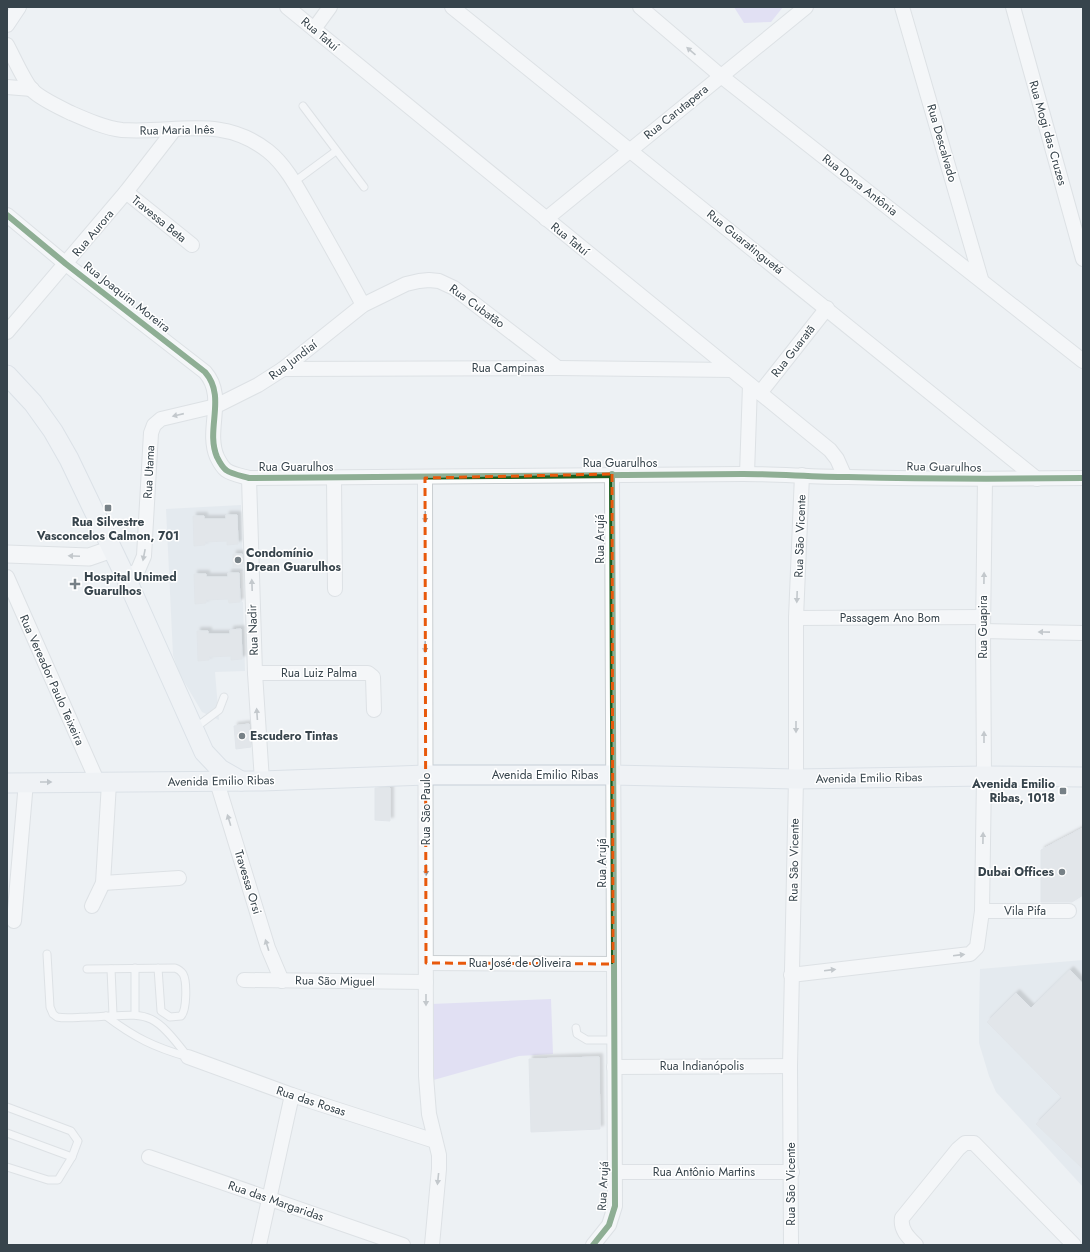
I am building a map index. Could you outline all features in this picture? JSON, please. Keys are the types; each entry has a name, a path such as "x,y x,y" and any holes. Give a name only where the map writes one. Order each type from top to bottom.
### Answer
{"main road":[{"path":"7,375 33,403 53,431 69,459 126,578 204,752 220,769 242,781"},
{"path":"175,782 194,772 199,766 204,752"},
{"name":"Avenida Emilio Ribas","path":"7,783 218,782 426,775 612,775 796,779 984,776 1083,777"}],"street":[{"path":"7,24 19,7"},
{"name":"Rua Tatuí","path":"287,7 830,450 837,459 845,477"},
{"path":"314,30 330,7"},
{"name":"Rua Guaratinguetá","path":"452,7 827,308 1037,479"},
{"name":"Rua Dona Antônia","path":"640,7 721,76 981,279 1083,361"},
{"name":"Rua Carutapera","path":"546,219 806,7"},
{"name":"Rua Descalvado","path":"902,7 981,279"},
{"name":"Rua Mogi das Cruzes","path":"1013,7 1083,259"},
{"name":"Rua Maria Inês","path":"7,45 32,89 62,109 98,124 120,130 174,130 200,127 218,128 238,134 268,151 280,163 294,182 363,304"},
{"path":"7,88 32,89"},
{"name":"Rua Aurora","path":"7,332 126,192 174,130"},
{"name":"Travessa Beta","path":"126,192 192,245"},
{"name":"Rua Joaquim Moreira","path":"7,215 66,264 206,372 215,386 216,406"},
{"name":"Rua Cubatão","path":"363,304 406,284 419,280 439,281 454,288 558,368"},
{"name":"Rua Jundiaí","path":"216,406 258,385 283,369 363,304"},
{"name":"Rua Guaratã","path":"755,389 827,308"},
{"name":"Rua Campinas","path":"283,369 558,368 732,370"},
{"path":"747,474 755,389"},
{"name":"Rua Guarulhos","path":"216,406 212,428 212,440 219,462 226,470 249,478 425,478 612,474 747,474 985,479 1083,478"},
{"name":"Rua Utama","path":"126,578 138,570 144,556 151,433 154,425 161,419 216,406"},
{"name":"Rua Arujá","path":"593,1245 609,1225 613,1216 615,1206 616,1172 613,964 612,474"},
{"name":"Rua São Vicente","path":"791,1245 792,1172 790,1066 796,779 796,618 802,475"},
{"name":"Rua Nadir","path":"249,478 255,673 262,781"},
{"path":"334,478 334,589"},
{"name":"Rua São Paulo","path":"425,478 426,1076 429,1114 439,1169 432,1245"},
{"name":"Rua Guapira","path":"791,975 970,954 977,947 982,911 985,479"},
{"path":"7,554 89,557 112,549"},
{"name":"Rua Vereador Paulo Teixeira","path":"7,577 104,783"},
{"name":"Passagem Ano Bom","path":"796,618 983,617"},
{"path":"983,631 1083,633"},
{"name":"Rua Luiz Palma","path":"255,673 368,673 373,677 374,710"},
{"path":"14,921 26,782"},
{"name":"Travessa Orsi","path":"218,782 268,948 282,981"},
{"path":"92,906 103,882 104,783"},
{"path":"103,882 179,878"},
{"name":"Vila Pifa","path":"982,911 1069,911"},
{"name":"Rua José de Oliveira","path":"426,963 613,964"},
{"name":"Rua São Miguel","path":"244,980 426,982"},
{"name":"Rua das Rosas","path":"188,1057 292,1095 435,1141"},
{"name":"Rua Indianópolis","path":"614,1066 790,1066"},
{"path":"259,1245 292,1095"},
{"path":"916,1245 902,1228 902,1218 965,1143 974,1143 1074,1245"},
{"name":"Rua das Margaridas","path":"149,1157 403,1245"},
{"name":"Rua Antônio Martins","path":"616,1172 792,1172"}],"lane":[{"path":"303,106 364,187"},
{"path":"294,182 336,151"},
{"path":"193,730 219,710 224,697"},
{"path":"47,954 50,1007 53,1014 62,1018 135,1014 154,1020 167,1030 188,1057"},
{"path":"135,968 135,1014"},
{"path":"87,969 135,968 158,968 175,968 183,974 185,1009 181,1016 170,1017 161,1012 158,968"},
{"path":"111,969 110,1016 132,1036 150,1045 188,1057"},
{"path":"576,1028 577,1034 587,1040 614,1040"},
{"path":"7,1107 71,1130 78,1141 62,1176 55,1181 7,1167"},
{"path":"7,1133 72,1157"}],"highlighted area":[{"path":"612,474 613,964 426,963 425,478"}],"shaded area":[{"path":"734,7 783,7 771,22 744,23"},
{"path":"241,505 243,571 240,571 243,602 245,671 215,672 219,720 202,712 179,673 173,655 166,509"},
{"path":"1083,960 1083,1187 996,1092 989,1076 979,1043 979,1015 980,969"},
{"path":"551,999 553,1054 519,1056 430,1081 431,1004"}],"building":[{"path":"226,515 237,515 238,544 227,545 227,541 205,542 205,545 194,546 193,516 204,516 204,519 226,519"},
{"name":"Condomínio Drean Guarulhos","path":"233,554 242,554 243,567 233,567"},
{"path":"228,573 239,573 240,602 229,603 228,599 206,600 206,603 195,604 194,574 206,574 206,577 228,577"},
{"path":"241,629 242,659 231,660 231,656 209,657 209,660 198,661 197,631 208,631 208,634 230,634 230,630"},
{"name":"Escudero Tintas","path":"249,724 251,747 236,749 234,726"},
{"path":"375,788 390,788 390,821 375,820"},
{"name":"Dubai Offices","path":"1083,828 1083,895 1072,902 1041,902 1041,850"},
{"path":"1070,970 1083,984 1083,1169 1036,1124 1062,1098 987,1022 1016,993 1031,1008"},
{"path":"599,1057 600,1129 531,1132 529,1059"}],"cycle path":[{"path":"7,215 66,264 205,372 211,382 214,392 215,402 213,435 217,457 223,467 228,471 249,478 743,474 907,478 1083,478"},
{"path":"593,1245 609,1225 615,1206 612,474"}],"place":[{"name":"Rua Silvestre Vasconcelos Calmon, 701","path":"108,508"},
{"name":"Condomínio Drean Guarulhos","path":"238,560"},
{"name":"Hospital Unimed Guarulhos","path":"75,584"},
{"name":"Escudero Tintas","path":"242,736"},
{"name":"Avenida Emilio Ribas, 1018","path":"1063,791"},
{"name":"Dubai Offices","path":"1062,872"}]}
